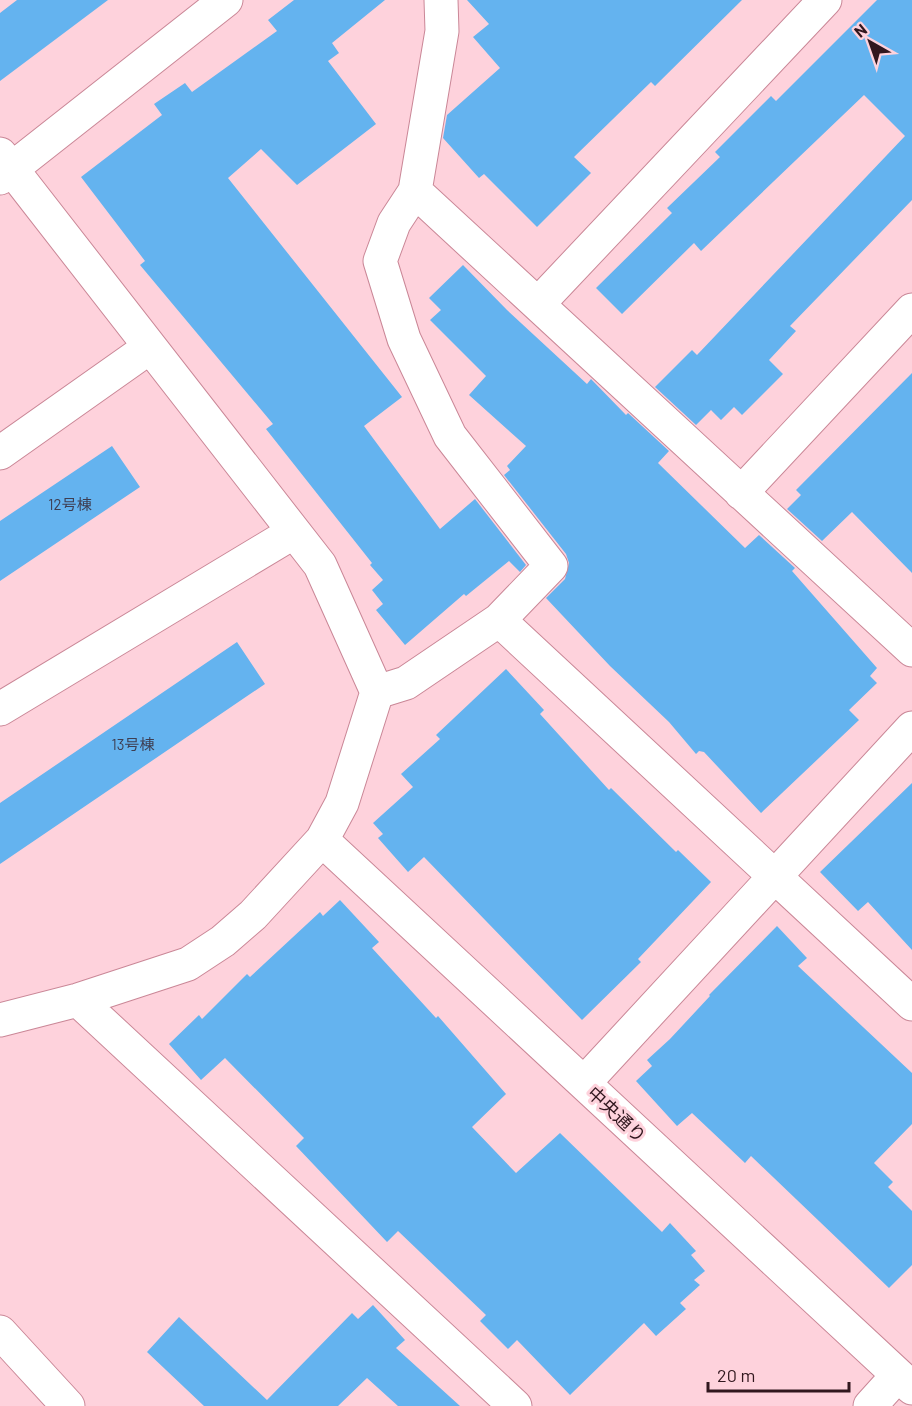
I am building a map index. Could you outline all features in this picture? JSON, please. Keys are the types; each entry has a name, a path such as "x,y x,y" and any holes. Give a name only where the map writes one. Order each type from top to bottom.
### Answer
{"street":[{"path":"0,1020 78,1000 188,964 223,941 253,915 322,840 342,803 377,692 320,565 150,347 4,166 226,0"},
{"path":"377,692 406,683 499,620 551,566 450,436 404,339 380,261 394,223 415,191 442,31 441,0"},
{"path":"538,304 825,0"},
{"path":"415,191 912,650"},
{"path":"741,493 912,310"},
{"path":"0,453 150,347"},
{"path":"0,709 294,532"},
{"path":"499,620 912,1004"},
{"path":"584,1083 912,728"},
{"name":"中央通り","path":"322,840 905,1382"},
{"path":"78,1000 515,1406"},
{"path":"0,1332 68,1406"},
{"path":"870,1406 905,1382"}],"building":[{"path":"17,0 108,0 0,81 0,13"},
{"path":"294,0 385,0 332,43 339,53 328,61 376,124 297,185 261,149 228,178 402,397 364,426 440,529 475,499 526,565 520,572 509,561 466,596 464,594 405,645 376,610 383,604 372,590 383,580 370,565 372,563 266,429 273,424 140,265 145,261 81,177 162,115 154,104 185,83 192,92 277,31 268,20"},
{"path":"467,0 742,0 655,86 651,82 574,157 591,173 537,227 484,174 479,178 443,138 447,115 500,68 473,37 489,24"},
{"path":"877,0 912,0 912,200 790,326 796,331 769,360 783,374 742,415 734,407 721,420 711,410 696,425 655,387 692,350 697,355 905,136 864,95 701,251 694,243 622,314 596,288 672,213 667,208 720,157 715,152 771,96 776,101"},
{"path":"463,265 507,310 587,384 591,379 626,415 628,413 669,451 658,463 745,548 759,535 795,568 792,571 877,668 870,676 877,683 849,710 859,720 761,813 704,752 699,751 696,754 669,722 610,666 546,598 565,579 569,563 566,554 504,475 510,470 507,466 526,446 469,395 486,376 430,320 441,310 429,298"},
{"path":"912,373 912,573 852,512 822,541 787,509 801,495 796,490"},
{"path":"112,446 140,487 0,581 0,521"},
{"path":"237,642 265,684 0,864 0,803"},
{"path":"506,669 544,710 540,714 609,790 611,788 676,852 678,850 711,882 638,959 641,962 582,1020 424,857 408,872 378,838 383,834 373,823 413,787 401,774 440,739 436,735"},
{"path":"912,783 912,950 868,902 858,911 820,872"},
{"path":"340,900 379,942 372,948 436,1018 438,1016 506,1094 472,1127 516,1173 560,1133 662,1232 670,1223 696,1251 691,1255 705,1271 694,1280 700,1285 680,1303 686,1309 656,1336 644,1323 570,1395 517,1340 508,1349 480,1321 486,1315 398,1231 387,1242 296,1146 304,1138 225,1058 201,1080 169,1044 199,1015 202,1019 247,974 250,977 320,912 323,916"},
{"path":"777,926 807,958 798,966 912,1073 912,1124 874,1163 893,1182 888,1187 912,1211 912,1265 889,1288 751,1156 745,1163 692,1113 677,1126 636,1081 652,1066 647,1060 670,1039 709,995"},
{"path":"373,1305 405,1340 396,1348 460,1406 398,1406 367,1378 338,1406 204,1406 147,1352 179,1317 267,1400 352,1313 358,1319"}]}
